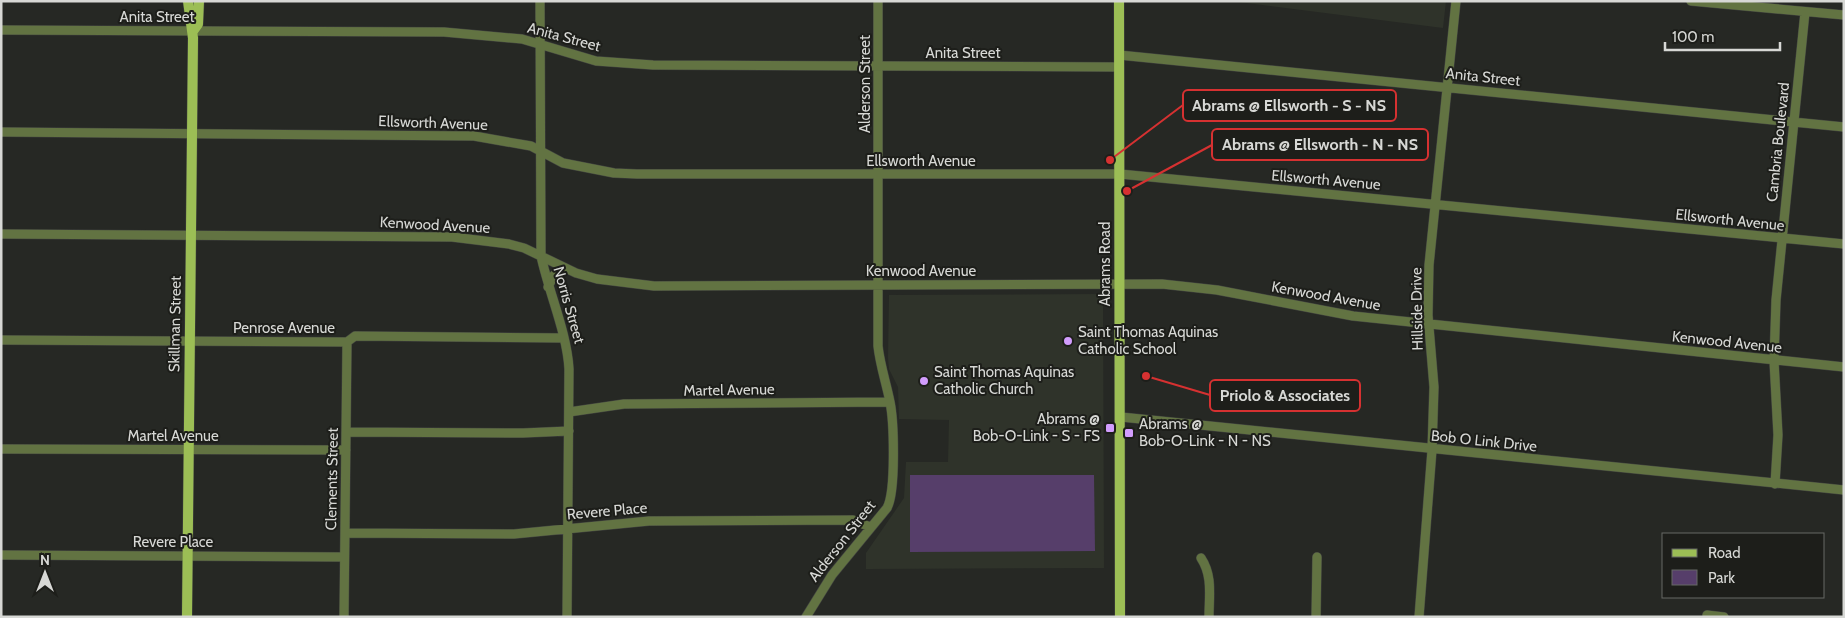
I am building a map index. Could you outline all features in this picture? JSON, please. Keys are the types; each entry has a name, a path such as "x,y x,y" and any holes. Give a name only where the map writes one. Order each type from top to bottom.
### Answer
{"main road":[{"name":"Skillman Street","path":"187,617 193,31 190,24 188,1"},
{"name":"Skillman Street","path":"193,31 198,24 199,1"},
{"name":"Abrams Road","path":"1118,1 1121,418 1120,617"}],"street":[{"name":"Norris Street","path":"540,1 541,256 548,288 568,353 570,412 567,617"},
{"name":"Alderson Street","path":"806,617 818,594 886,508 892,495 890,402 879,355 878,1"},
{"name":"Hillside Drive","path":"1419,617 1432,450 1434,388 1428,290 1456,1"},
{"path":"1692,1 1844,16"},
{"name":"Cambria Boulevard","path":"1776,484 1778,435 1774,361 1776,300 1805,12"},
{"name":"Anita Street","path":"1,30 444,32 495,36 540,43 596,60 623,64 1119,66"},
{"name":"Anita Street","path":"1119,55 1844,127"},
{"name":"Ellsworth Avenue","path":"1,132 192,132 474,136 531,146 563,163 614,173 1120,174 1844,244"},
{"name":"Kenwood Avenue","path":"1,234 452,237 509,244 524,248 564,269 597,279 654,286 1162,284 1216,290 1317,311 1429,325 1844,367"},
{"path":"548,288 554,275 564,269"},
{"name":"Penrose Avenue","path":"1,340 347,342 355,336 564,338"},
{"name":"Clements Street","path":"344,617 347,342"},
{"name":"Martel Avenue","path":"570,412 624,404 890,402"},
{"name":"Bob O Link Drive","path":"1121,418 1844,490"},
{"path":"346,432 523,433 569,431"},
{"name":"Martel Avenue","path":"1,449 346,450"},
{"name":"Revere Place","path":"345,533 514,534 606,523 649,521 853,520 870,527"},
{"name":"Revere Place","path":"1,555 344,557"},
{"path":"1316,617 1317,557"},
{"path":"1201,558 1210,576 1209,617"},
{"path":"1707,616 1724,617"}],"shaded area":[{"path":"1231,1 1446,1 1443,28"},
{"path":"1103,294 1104,568 866,569 866,553 904,498 906,462 948,462 949,420 899,419 898,387 889,369 888,358 889,295"}],"green space":[{"path":"910,475 1094,475 1095,551 910,552"}],"place":[{"name":"Abrams @ Ellsworth - S - NS","path":"1110,160"},
{"name":"Abrams @ Ellsworth - N - NS","path":"1127,191"},
{"name":"Saint Thomas Aquinas Catholic School","path":"1068,341"},
{"name":"Priolo & Associates","path":"1146,376"},
{"name":"Saint Thomas Aquinas Catholic Church","path":"924,381"},
{"name":"Abrams @ Bob-O-Link - S - FS","path":"1110,428"},
{"name":"Abrams @ Bob-O-Link - N - NS","path":"1129,433"}]}
